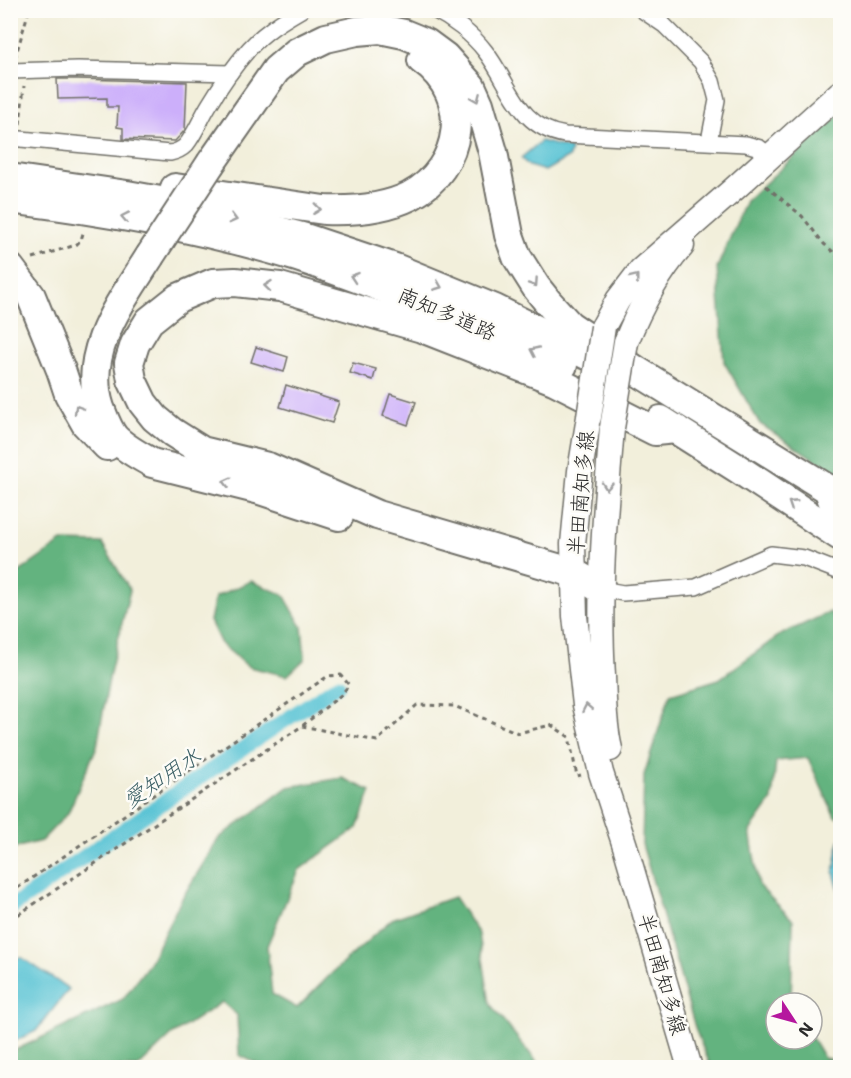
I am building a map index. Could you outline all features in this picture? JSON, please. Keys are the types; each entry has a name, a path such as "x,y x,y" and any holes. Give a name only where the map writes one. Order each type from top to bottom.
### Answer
{"highway":[{"path":"197,462 150,437 134,422 114,389 112,368 125,314 154,258 276,70 297,52 326,38 357,31 380,29 404,34 426,43 445,57 471,86 491,143 509,235 517,257 536,287 569,325 637,371 828,489 839,519"},
{"path":"10,177 26,170 127,180 324,210 366,209 408,196 428,184 446,162 454,140 457,121 453,99 444,81 428,64 414,54 370,43 335,49 306,63 275,89 215,166"},
{"name":"南知多道路","path":"10,177 166,202 302,237 395,268 495,309 581,352 652,394 839,519"},
{"name":"南知多道路","path":"10,199 107,213 209,234 307,261 388,289 479,326 556,362 839,519"},
{"path":"22,263 16,273 31,296 62,370 69,394 86,424 117,456 148,473 197,462 268,467 377,515 584,584"},
{"path":"197,462 172,432 154,418 143,404 132,380 129,363 135,344 149,321 178,298 213,283 235,282 280,287 422,328 554,380 655,431 676,429"}],"main road":[{"name":"半田南知多線","path":"625,846 624,807 606,733 600,637 573,544 580,471 603,327 618,300 641,270 840,93"},
{"name":"半田南知多線","path":"690,1068 601,772 585,705 575,616 584,584 602,550 612,428 626,342 637,315 678,250 734,189"}],"street":[{"path":"10,138 170,153 179,151 186,145 230,73 251,47 267,32 301,10"},
{"path":"434,10 476,41 495,64 527,117 554,133 746,144 760,148 761,164"},
{"path":"642,10 664,25 702,62 712,81 717,100 709,141"},
{"path":"10,71 78,69 230,73"},
{"path":"584,584 623,593 696,587 771,554 804,558 840,572"}],"path":[{"path":"761,164 761,182 802,216 824,244 840,258"},
{"path":"22,263 76,245 81,240 84,228"},
{"path":"10,893 328,676 341,675 349,685 342,695 302,726 10,920"},
{"path":"302,726 377,741 417,705 454,706 518,733 551,725 569,737 577,776 601,772"}],"green space":[{"path":"840,114 840,474 760,424 724,362 717,268 746,201"},
{"path":"62,542 102,543 130,590 110,673 97,746 68,813 41,841 11,849 11,578"},
{"path":"251,581 284,595 302,627 305,659 287,676 249,667 221,644 210,621 215,597"},
{"path":"830,612 840,628 840,818 835,817 808,758 776,761 772,800 750,831 759,886 793,920 791,991 764,991 764,1051 820,1051 824,1058 840,1061 840,1067 711,1067 696,1031 642,844 644,775 670,694 719,679 780,635"},
{"path":"342,778 371,791 357,828 299,870 267,946 272,994 297,1008 392,919 454,897 479,934 490,1004 541,1067 264,1067 239,1055 237,1015 222,1002 173,1034 138,1067 11,1067 11,1052 123,999 148,965 182,898 219,838 288,787"}],"water":[{"path":"541,141 571,149 569,157 545,171 529,166 521,158"},
{"path":"840,840 840,893 834,873"},
{"path":"21,957 69,989 36,1031 11,1043 11,961"}],"building":[{"path":"57,79 187,82 185,130 175,141 123,139 123,128 117,127 118,107 107,107 107,98 58,99"},
{"path":"256,347 288,357 284,372 251,362"},
{"path":"353,363 376,369 373,380 350,373"},
{"path":"286,385 339,402 332,423 280,407"},
{"path":"390,394 416,402 408,425 383,416"}],"waterway":[{"name":"愛知用水","path":"10,908 338,685"}]}
